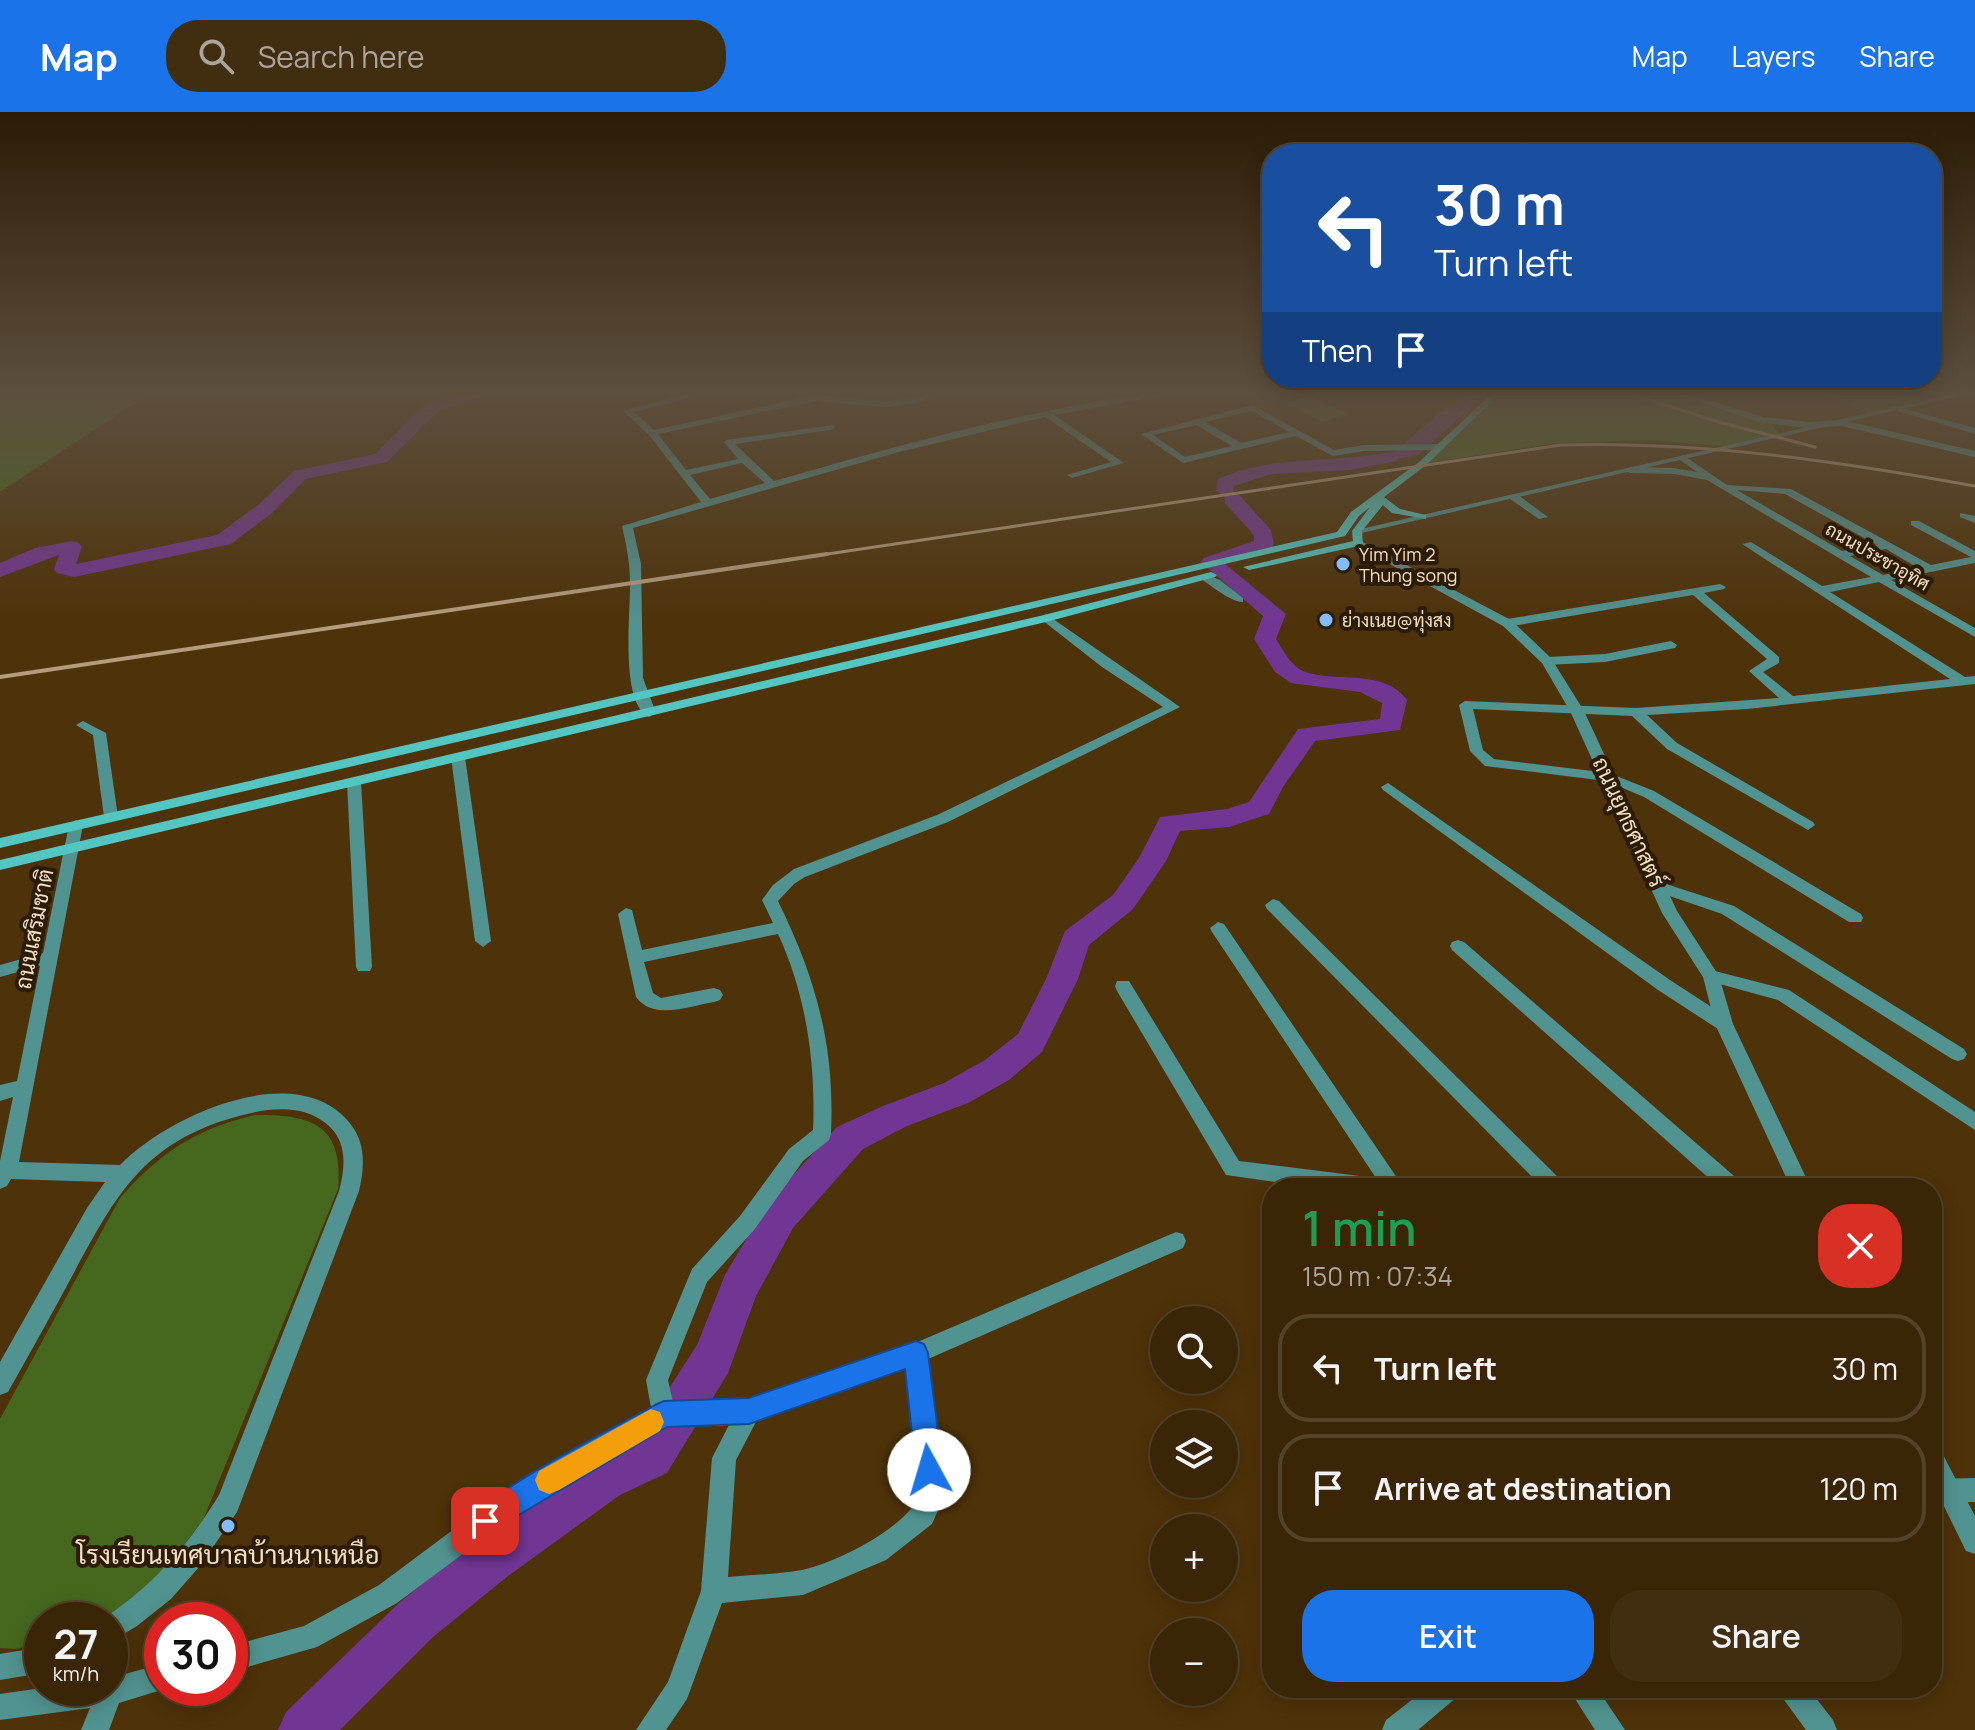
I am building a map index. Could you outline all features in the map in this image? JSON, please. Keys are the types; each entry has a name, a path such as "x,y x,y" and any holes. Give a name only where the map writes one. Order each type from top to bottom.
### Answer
{"main road":[{"path":"0,865 1046,618 1259,559 1358,537 1384,497 1412,471"},
{"path":"1384,497 1396,511 1422,517"},
{"path":"1259,559 1341,534 1368,503 1384,497"},
{"path":"1309,542 1351,519"},
{"path":"0,843 640,697 1207,573"}],"street":[{"path":"680,471 708,504"},
{"path":"683,474 698,471"},
{"path":"756,471 774,486"},
{"path":"649,713 640,697 635,652 635,562 627,526 829,471"},
{"path":"1072,475 1090,471"},
{"path":"1341,534 1358,537 1422,517 1628,471"},
{"path":"1652,471 1674,471 1712,479"},
{"name":"ถนนประชาอุทิศ","path":"1700,471 1838,555 1973,630"},
{"path":"1724,487 1787,491 1929,569"},
{"path":"1514,497 1543,517"},
{"path":"1915,523 1975,557"},
{"name":"ถนนยุทธศาสตร์","path":"1358,537 1507,623 1547,661 1577,711 1670,913 1711,976 1724,1024 1796,1178"},
{"path":"1747,544 1970,681"},
{"path":"1838,555 1887,546"},
{"path":"1821,590 1975,557"},
{"path":"1207,573 1239,600"},
{"path":"1507,623 1720,587"},
{"path":"1695,591 1775,660 1755,671 1790,700"},
{"path":"665,1414 657,1380 673,1333 699,1276 747,1223 796,1155 822,1134 824,1110 810,1001 802,971 770,900 778,886 802,870 926,825 1173,707 1106,664 1046,618"},
{"path":"1547,661 1605,658 1671,645"},
{"path":"1855,918 1649,794 1609,777 1490,763 1477,751 1465,705 1636,712 1970,681"},
{"path":"1636,712 1672,746 1808,825"},
{"path":"83,725 99,733 111,817"},
{"path":"458,757 483,941"},
{"path":"354,782 364,967"},
{"path":"1388,787 1724,1024"},
{"name":"ถนนเสริมชาติ","path":"3,1175 10,1161 76,825"},
{"path":"1660,887 1728,910 1958,1054"},
{"path":"1273,905 1546,1178"},
{"path":"626,914 645,997 659,1005 714,995"},
{"path":"635,958 782,927"},
{"path":"1218,928 1385,1178"},
{"path":"1458,946 1723,1178"},
{"path":"0,971 51,957"},
{"path":"1711,976 1783,995 1975,1122"},
{"path":"1123,986 1233,1169 1308,1178"},
{"path":"0,1093 25,1086"},
{"path":"0,1384 105,1196 154,1147 193,1124 236,1108 276,1102 294,1103 325,1112 346,1131 355,1158 344,1205 228,1503 215,1526 172,1579 128,1614"},
{"path":"3,1175 125,1174"},
{"path":"248,1654 308,1638 388,1594 510,1503 665,1414 749,1411 916,1353 1176,1241"},
{"path":"714,1591 803,1582 877,1551 923,1515 932,1497 916,1353"},
{"path":"650,1730 678,1690 714,1591 724,1458 749,1411"},
{"path":"1942,1491 1975,1490"},
{"path":"1942,1494 1975,1542"},
{"path":"0,1667 24,1663"},
{"path":"1396,1730 1436,1698"},
{"path":"1588,1698 1611,1730"},
{"path":"1799,1698 1823,1730"},
{"path":"0,1707 24,1704"},
{"path":"95,1730 104,1706"}],"green space":[{"path":"0,471 33,471 0,492"},
{"path":"254,1115 275,1115 308,1121 320,1128 336,1150 338,1189 203,1520 157,1577 128,1603 24,1602 24,1647 0,1648 0,1419 120,1198 165,1155 196,1136"}],"waterway":[{"path":"0,571 42,552 72,547 64,569 74,571 224,540 265,509 300,475 321,471"},
{"path":"1225,491 1225,483 1258,471"},
{"path":"304,1730 416,1620 491,1559 604,1479 651,1457 713,1358 739,1288 780,1216 850,1138 895,1116 956,1093 997,1070 1030,1043 1062,979 1076,939 1123,902 1152,861 1170,823 1229,818 1259,808 1270,786 1307,734 1391,725 1395,700 1366,685 1299,678 1283,667 1265,639 1275,614 1211,562 1264,544 1264,534 1232,499"}],"railway":[{"path":"814,556 1389,471"},
{"path":"1886,471 1975,486"},
{"path":"0,677 827,554"}],"slow traffic":[{"path":"549,1480 651,1422"}],"place":[{"name":"Yim Yim 2 Thung song","path":"1343,564"},
{"name":"ย่างเนย@ทุ่งสง","path":"1326,620"},
{"name":"โรงเรียนเทศบาลบ้านนาเหนือ","path":"228,1526"}],"route":[{"path":"485,1521 510,1503 664,1414 749,1411 916,1353 929,1470"}]}
